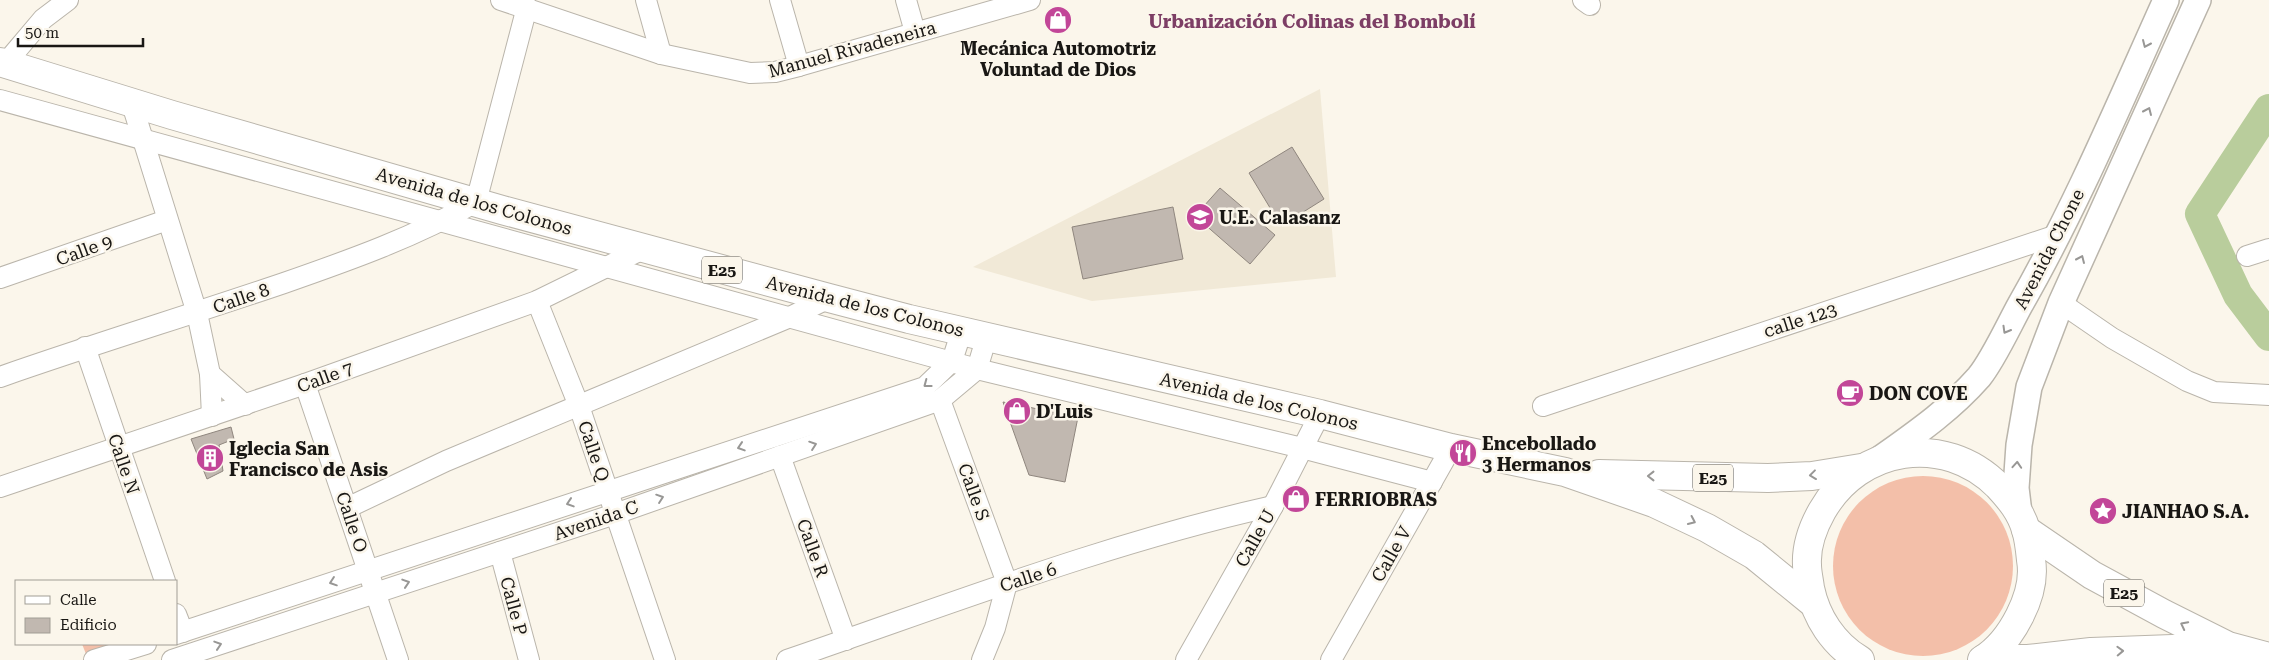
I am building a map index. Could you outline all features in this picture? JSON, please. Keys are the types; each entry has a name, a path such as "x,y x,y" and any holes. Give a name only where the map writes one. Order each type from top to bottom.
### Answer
{"highway":[{"name":"Avenida de los Colonos","path":"2,63 172,115 476,202 643,249 829,298 1320,414 1452,448 1565,472 1654,503 1707,528 1754,555 1813,603"},
{"name":"E25","path":"1860,660 1849,654 1827,631 1813,603 1806,565 1813,527 1832,493 1870,463 1916,452 1952,457 1985,474 2011,500 2023,522 2032,566 2026,602 2010,634 1983,659"},
{"name":"Avenida de los Colonos","path":"1565,472 1635,476 1768,478 1812,476 1870,463"},
{"name":"E25","path":"2023,522 2092,574 2164,614 2228,646 2269,657"},
{"path":"1826,660 1827,631"},
{"name":"E25","path":"1983,659 2228,646"}],"main road":[{"name":"Avenida Chone","path":"1870,463 1920,431 1956,400 1980,375 2040,270 2166,0"},
{"name":"Avenida Chone","path":"2023,522 2016,488 2022,416 2029,387 2061,303 2198,0"}],"street":[{"path":"2,63 43,19 68,0"},
{"name":"Manuel Rivadeneira","path":"501,0 527,7 661,54 750,73 768,73 799,66 1030,0"},
{"path":"646,0 661,54"},
{"path":"780,0 799,66"},
{"path":"906,0 915,32"},
{"path":"476,202 527,7"},
{"path":"0,100 977,369 1302,448 1432,482"},
{"path":"130,101 197,313 210,374 212,416"},
{"name":"Calle 8","path":"0,377 85,347 197,313 373,252 444,221 476,202"},
{"name":"Calle 9","path":"0,278 167,220"},
{"name":"calle 123","path":"1543,406 2057,235"},
{"name":"Calle 7","path":"0,487 245,405 537,301 643,249"},
{"path":"2247,256 2269,249"},
{"path":"347,508 446,461 790,318 829,298"},
{"name":"Calle Q","path":"537,301 579,406 665,660"},
{"path":"2061,303 2112,338 2186,382 2214,392 2269,395"},
{"path":"975,333 977,369"},
{"name":"Avenida C","path":"178,627 368,570 925,388 952,361 975,333"},
{"name":"Calle N","path":"85,347 165,580"},
{"name":"Avenida C","path":"185,658 615,514 940,400 977,369"},
{"path":"210,374 245,405"},
{"name":"Calle O","path":"305,384 398,660"},
{"name":"Calle S","path":"940,400 1007,583"},
{"name":"Calle U","path":"1186,660 1273,506 1320,414"},
{"name":"Calle V","path":"1331,660 1452,448"},
{"name":"Calle R","path":"780,456 846,640"},
{"name":"Calle 6","path":"787,660 1007,583 1202,522 1273,506"},
{"name":"Calle P","path":"500,552 529,660"},
{"path":"982,660 995,628 1007,583"},
{"path":"94,660 143,645"}],"shaded area":[{"name":"U.E. Calasanz","path":"1320,89 1336,277 1092,301 973,267"},
{"path":"1932,476 1941,477 1966,486 1987,502 2003,523 2012,548 2012,584 2003,609 1987,630 1966,646 1958,649 1941,655 1914,656 1905,655 1880,646 1853,623 1843,609 1834,584 1833,557 1834,548 1843,523 1866,496 1880,486 1905,477"},
{"path":"82,645 113,645 86,654"}],"building":[{"path":"1292,147 1324,199 1281,226 1249,173"},
{"path":"1220,188 1275,235 1250,264 1195,216"},
{"path":"1173,207 1183,259 1083,279 1072,227"},
{"path":"1003,402 1078,417 1065,482 1029,475"},
{"name":"Iglecia San Francisco de Asis","path":"231,427 234,439 219,445 223,471 207,479 191,439"}],"waterway":[{"path":"2269,109 2200,214 2238,295 2269,336"}],"place":[{"name":"Mecánica Automotriz Voluntad de Dios","path":"1058,20"},
{"name":"U.E. Calasanz","path":"1200,217"},
{"name":"DON COVE","path":"1850,393"},
{"name":"D'Luis","path":"1017,411"},
{"name":"Encebollado 3 Hermanos","path":"1463,453"},
{"name":"Iglecia San Francisco de Asis","path":"210,458"},
{"name":"FERRIOBRAS","path":"1296,499"},
{"name":"JIANHAO S.A.","path":"2103,511"}],"district":[{"name":"Urbanización Colinas del Bombolí","path":"1312,21"}]}
